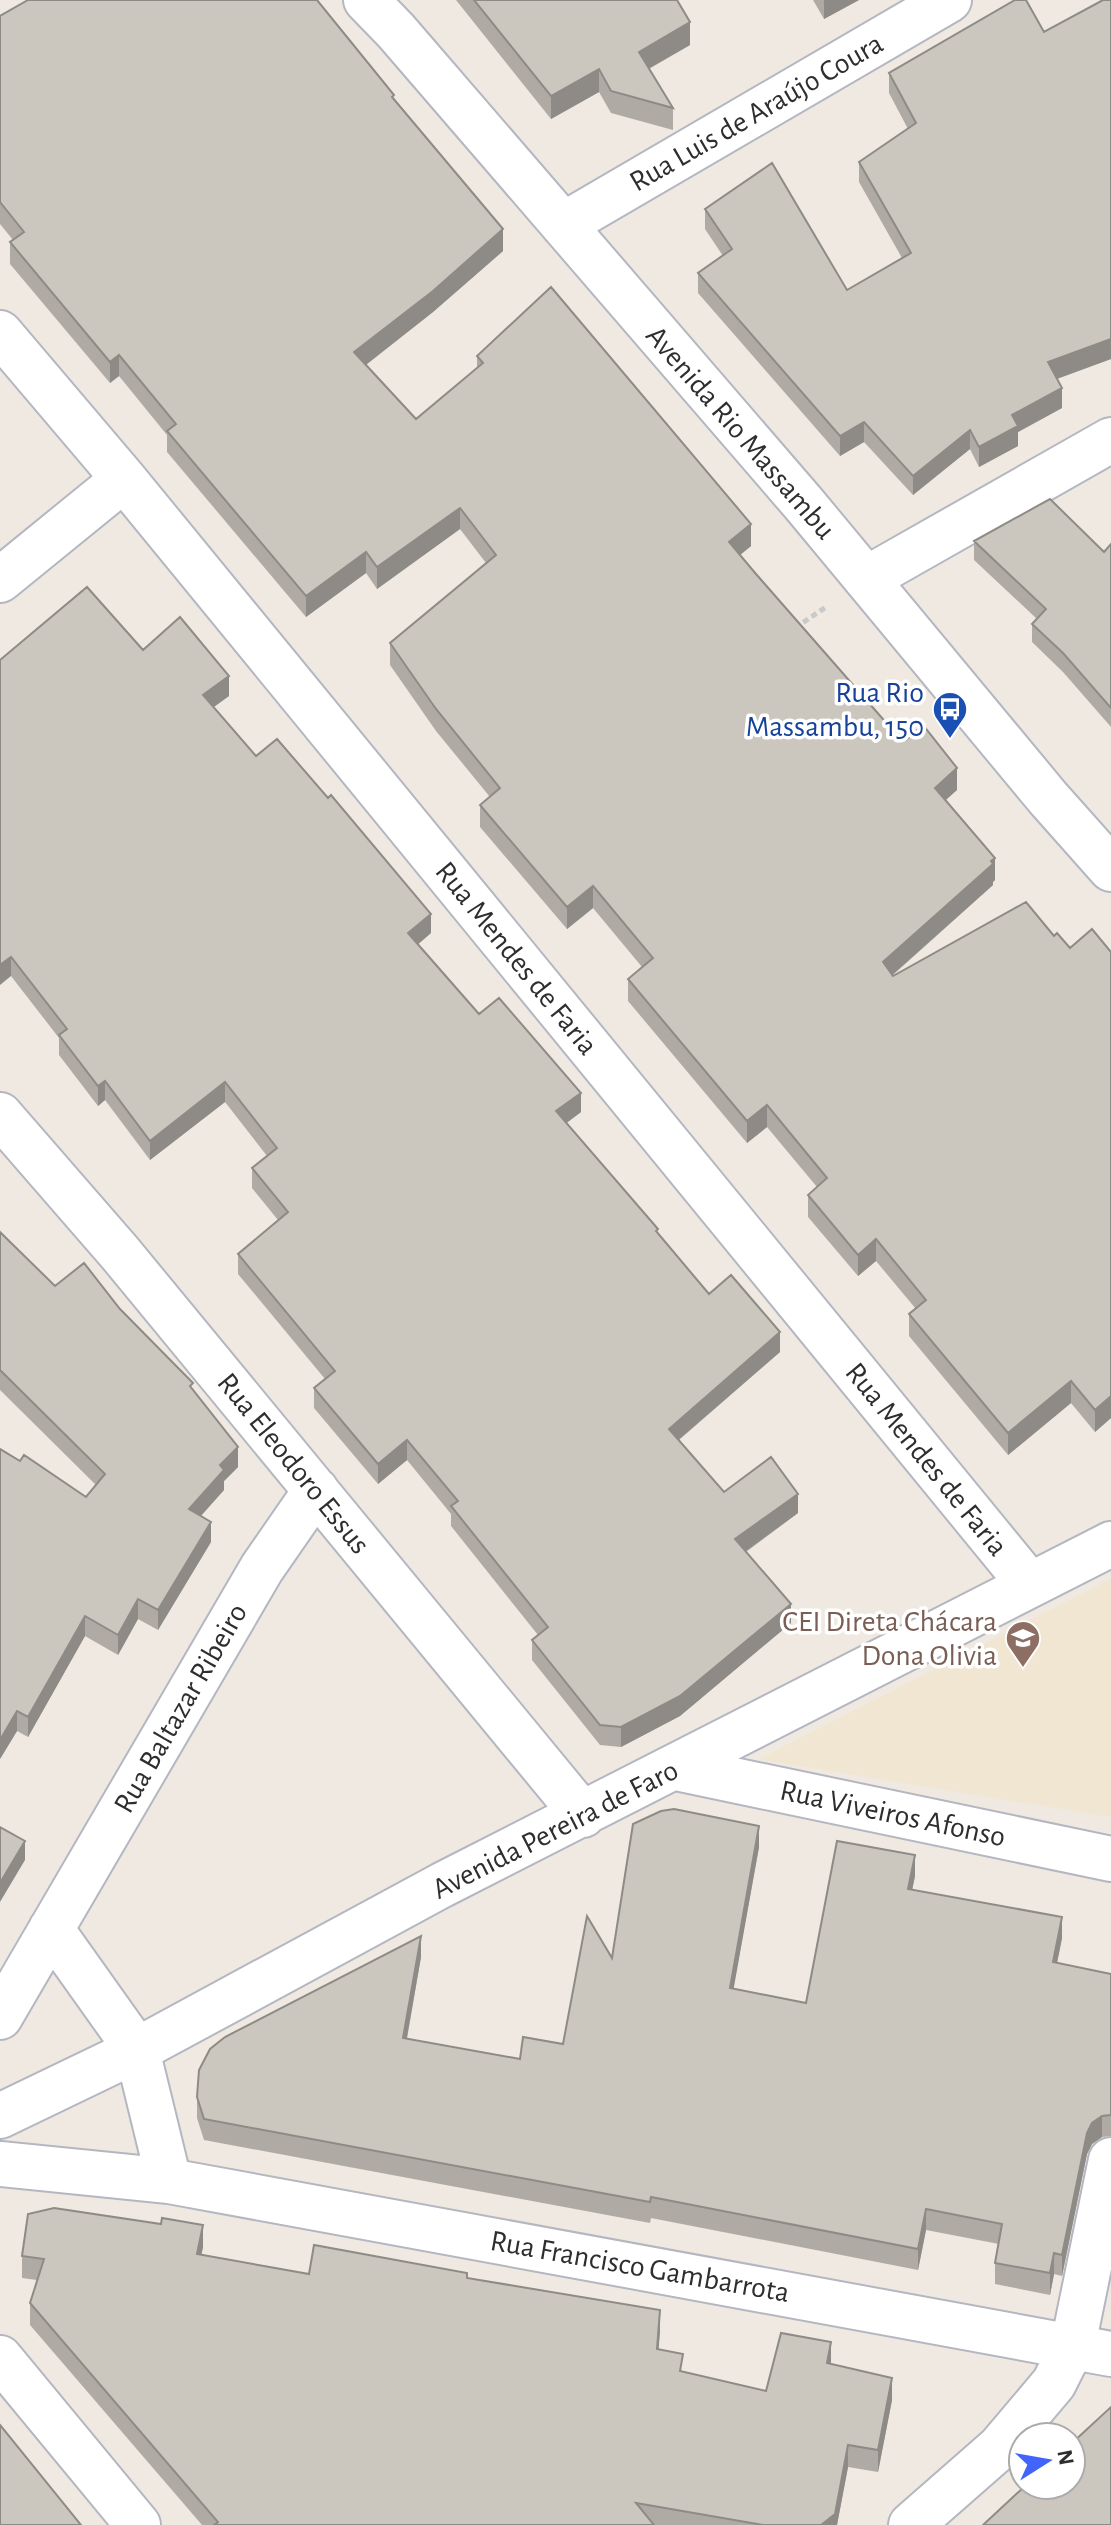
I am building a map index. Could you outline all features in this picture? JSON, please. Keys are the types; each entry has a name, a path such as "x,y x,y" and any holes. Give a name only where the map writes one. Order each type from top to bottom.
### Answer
{"street":[{"name":"Avenida Rio Massambu","path":"366,0 563,225 1111,869"},
{"name":"Rua Luis de Araújo Coura","path":"563,225 949,0"},
{"name":"Rua Mendes de Faria","path":"0,333 124,479 1030,1585"},
{"path":"866,579 1111,440"},
{"path":"0,580 124,479"},
{"name":"Rua Eleodoro Essus","path":"0,1115 120,1253 583,1815"},
{"name":"Rua Baltazar Ribeiro","path":"0,2017 262,1568 316,1490"},
{"name":"Avenida Pereira de Faro","path":"0,2116 137,2050 442,1885 1111,1544"},
{"name":"Rua Viveiros Afonso","path":"676,1768 1111,1859"},
{"path":"51,1929 137,2050 169,2181"},
{"path":"911,2525 1000,2447 1054,2383 1092,2349 1111,2160"},
{"name":"Rua Francisco Gambarrota","path":"0,2164 169,2181 1092,2349"},
{"path":"0,2358 138,2525"}],"path":[{"path":"783,638 866,579"}],"shaded area":[{"name":"CEI Direta Chácara Dona Olivia","path":"1111,1579 1111,1817 759,1759"}],"building":[{"path":"28,0 317,0 394,95 392,97 503,229 433,291 354,352 416,419 483,363 477,356 551,287 751,524 729,542 756,574 889,726 892,723 906,740 923,725 957,768 935,788 995,858 991,861 993,864 883,962 893,976 1026,902 1054,936 1057,933 1070,948 1092,929 1111,952 1111,1396 1095,1410 1071,1381 1008,1433 909,1314 926,1300 876,1239 858,1255 808,1195 827,1178 767,1105 747,1121 628,979 653,958 593,886 567,907 480,805 500,788 436,709 390,643 496,555 460,508 377,567 366,552 306,596 167,431 176,424 119,355 110,362 10,242 24,232 0,202 0,16"},
{"path":"474,0 677,0 690,22 639,52 673,108 611,91 599,69 551,96"},
{"path":"1015,0 1026,0 1044,32 1103,0 1111,0 1111,339 1048,362 1062,388 1012,415 1018,426 979,447 970,430 913,476 864,422 840,436 698,273 732,249 705,209 772,163 847,290 911,253 859,162 916,123 889,73"},
{"path":"1050,499 1104,552 1111,544 1111,708 1063,653 1032,624 1046,609 974,541"},
{"path":"87,587 143,650 180,617 229,676 203,695 256,756 277,739 328,798 331,795 431,914 408,933 479,1014 499,998 581,1093 556,1111 658,1229 656,1231 709,1294 731,1275 780,1332 669,1429 724,1492 771,1457 798,1494 735,1539 791,1604 680,1696 621,1727 600,1725 532,1640 548,1627 451,1506 458,1501 407,1440 378,1464 314,1388 335,1371 238,1254 288,1212 252,1168 277,1148 225,1082 150,1141 105,1081 98,1086 59,1035 67,1029 11,957 0,965 0,660"},
{"path":"0,1232 55,1286 84,1263 120,1309 193,1383 190,1386 238,1447 220,1465 224,1470 189,1509 211,1522 158,1610 138,1599 118,1635 85,1616 28,1717 17,1711 0,1740 0,1449 20,1461 24,1455 86,1497 105,1474 0,1370"},
{"path":"674,1809 759,1826 730,1988 806,2003 837,1841 915,1855 908,1889 1062,1917 1053,1962 1111,1974 1111,2115 1102,2116 1092,2123 1087,2133 1062,2255 1054,2253 1050,2273 995,2263 1002,2224 926,2209 918,2249 651,2197 650,2202 204,2119 197,2097 199,2070 210,2049 225,2037 421,1936 403,2038 520,2059 523,2037 563,2044 587,1916 612,1958 633,1824 661,1811"},
{"path":"0,1827 25,1841 0,1883"},
{"path":"54,2208 161,2224 162,2218 203,2225 197,2254 309,2274 314,2245 467,2273 467,2278 660,2310 657,2349 683,2354 680,2371 766,2391 781,2333 831,2342 827,2363 892,2378 878,2450 848,2445 835,2514 821,2525 763,2525 636,2503 654,2525 214,2525 218,2522 30,2303 44,2259 22,2256 28,2214"},
{"path":"1111,2407 1111,2525 983,2525 1009,2501 1087,2501 1087,2429"},
{"path":"0,2425 81,2525 0,2525"}],"place":[{"name":"Rua Rio Massambu, 150","path":"950,740"},
{"name":"CEI Direta Chácara Dona Olivia","path":"1023,1669"}]}
